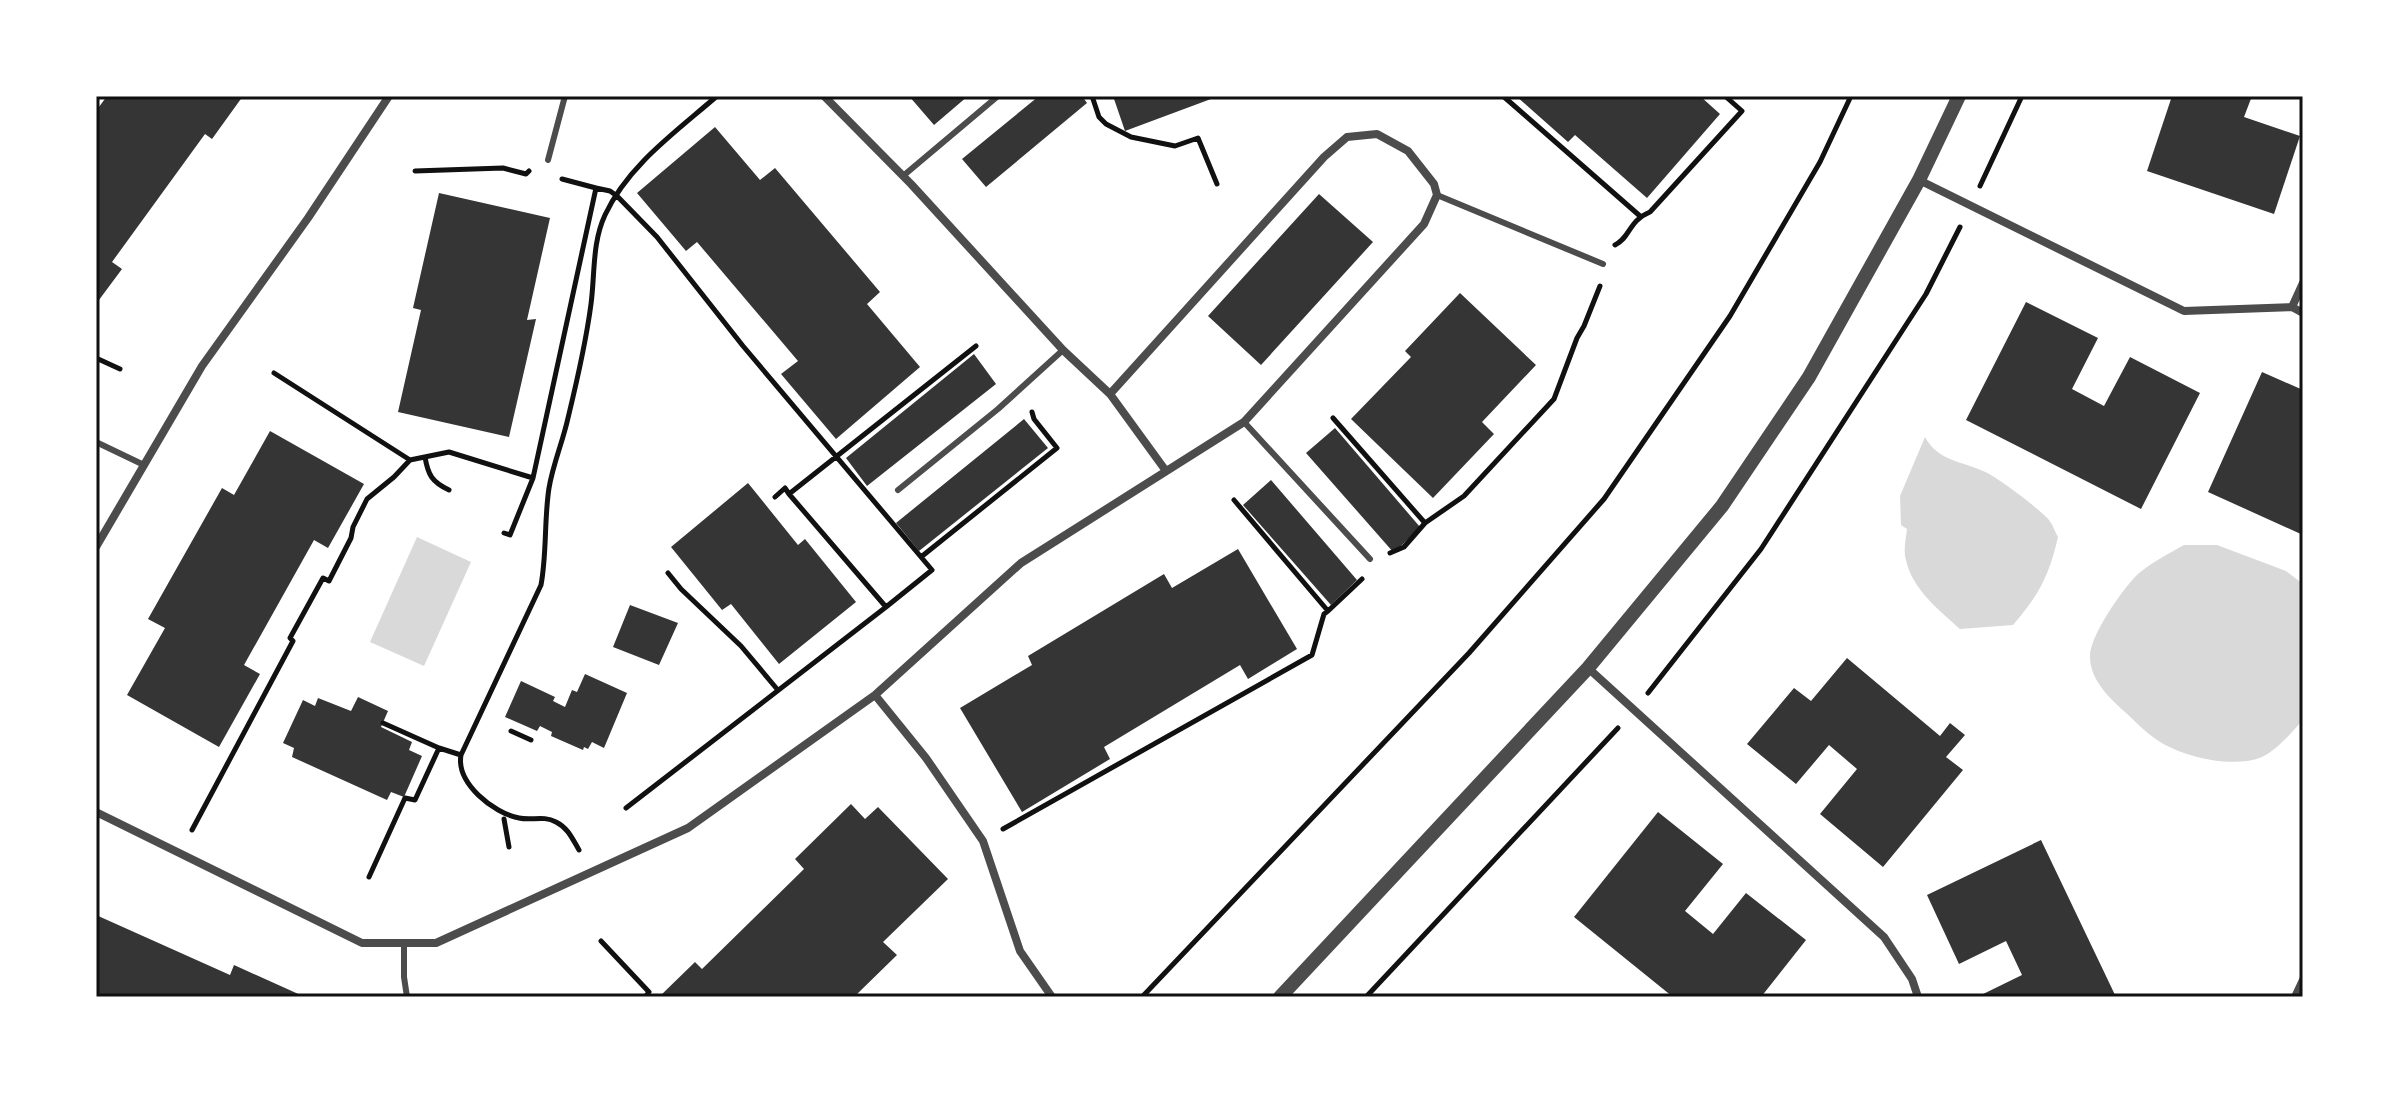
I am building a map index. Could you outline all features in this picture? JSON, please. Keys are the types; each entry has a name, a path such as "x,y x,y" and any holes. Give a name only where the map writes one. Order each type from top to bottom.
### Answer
{"street":[{"path":"96,547 202,366 308,218 389,96"},
{"path":"824,96 903,176 1063,350 1110,394 1166,471"},
{"path":"1280,997 1588,668 1722,506 1809,377 1919,180 1959,96"},
{"path":"96,812 362,943 436,943 688,828 875,695 1021,563 1244,422 1424,224 1437,195 1434,184 1408,151 1377,134 1347,137 1324,157 1110,394"},
{"path":"1919,180 2184,311 2292,307 2303,313"},
{"path":"2292,307 2303,283"},
{"path":"1588,668 1884,937 1912,979 1918,997"},
{"path":"875,695 926,758 983,841 1020,951 1052,997"},
{"path":"2295,997 2303,980"}],"lane":[{"path":"548,160 565,96"},
{"path":"903,176 998,96"},
{"path":"1437,195 1603,264"},
{"path":"898,490 998,409 1063,350"},
{"path":"1244,422 1370,559"},
{"path":"96,442 144,465"},
{"path":"404,942 407,997"}],"path":[{"path":"579,850 566,829 553,821 543,817 521,819 475,792 460,770 461,755 541,585 546,560 549,488 569,416 592,303 593,268 599,235 606,214 632,174 717,96"},
{"path":"1092,96 1099,117 1131,137 1175,146 1198,138 1217,184"},
{"path":"1503,96 1640,216"},
{"path":"1382,559 1404,547 1425,523 1464,496 1554,399 1577,338 1601,289 1599,280 1603,264 1613,246 1623,240 1640,216 1650,212 1742,111 1725,96"},
{"path":"1142,997 1469,653 1604,499 1730,316 1820,162 1851,96"},
{"path":"1980,185 2022,96"},
{"path":"415,171 503,168 526,174 536,164"},
{"path":"561,170 561,179 610,191 657,237 835,457 932,570 626,808"},
{"path":"504,533 510,535 533,478 596,188"},
{"path":"1652,688 1761,549 1926,294 1957,232"},
{"path":"789,494 976,346"},
{"path":"96,358 120,369"},
{"path":"274,373 410,460"},
{"path":"921,557 1057,448 1032,412"},
{"path":"1333,418 1425,523"},
{"path":"192,830 293,641 290,638 323,578 329,581 335,571 367,499 410,460 449,452 533,478"},
{"path":"425,457 430,478 449,490"},
{"path":"775,497 785,488 886,607"},
{"path":"1234,500 1328,611"},
{"path":"668,573 741,646 777,689"},
{"path":"1009,826 1312,655 1324,614 1367,573"},
{"path":"383,723 461,755"},
{"path":"511,731 531,740"},
{"path":"1366,997 1614,732"},
{"path":"369,877 405,798 415,800 439,748"},
{"path":"504,819 509,847"},
{"path":"601,941 649,992 645,997"}],"shaded area":[{"path":"1925,437 1943,456 1989,474 2018,494 2049,520 2058,537 2042,584 2013,625 1960,629 1927,598 1909,571 1905,553 1907,529 1901,525 1900,496"},
{"path":"417,537 471,562 424,666 370,642"},
{"path":"2184,545 2217,545 2286,571 2303,584 2303,720 2278,746 2262,757 2237,762 2180,752 2148,734 2113,701 2093,673 2091,648 2116,601 2138,574"}],"building":[{"path":"107,96 243,96 212,139 205,134 112,262 122,269 96,304 96,111"},
{"path":"909,96 968,96 934,125"},
{"path":"1039,96 1082,96 1087,103 986,187 962,159"},
{"path":"1113,96 1219,96 1125,131"},
{"path":"1516,96 1700,96 1720,114 1647,198 1575,135 1568,142"},
{"path":"2172,96 2252,96 2244,117 2300,136 2274,214 2147,171"},
{"path":"715,127 760,180 775,168 880,292 867,304 920,367 836,439 781,374 798,361 697,242 686,251 637,193"},
{"path":"439,193 550,218 527,320 536,319 509,437 398,412 421,310 413,308"},
{"path":"1319,194 1373,242 1261,365 1208,316"},
{"path":"1460,293 1536,365 1482,422 1494,434 1433,498 1351,419 1411,357 1405,351"},
{"path":"2026,302 2098,338 2072,389 2104,406 2130,357 2200,393 2141,509 1966,420"},
{"path":"974,354 996,384 867,486 846,458"},
{"path":"2262,372 2303,390 2303,535 2208,492"},
{"path":"1024,419 1048,448 919,551 896,523"},
{"path":"1335,428 1420,527 1394,553 1306,453"},
{"path":"270,431 364,484 328,548 314,540 244,665 260,674 219,747 127,695 165,628 148,619 222,488 234,495"},
{"path":"1271,480 1357,580 1331,605 1243,505"},
{"path":"748,483 798,545 805,539 856,602 779,664 731,604 722,610 671,547"},
{"path":"1238,549 1297,649 1248,679 1240,665 1104,747 1110,759 1022,812 960,708 1032,665 1028,656 1164,574 1172,588"},
{"path":"630,605 678,623 659,665 613,647"},
{"path":"1847,658 1940,736 1950,723 1965,735 1946,757 1963,770 1883,867 1820,814 1857,769 1829,745 1796,784 1747,744 1794,688 1811,701"},
{"path":"585,674 627,693 604,748 592,742 588,749 584,747 583,750 551,736 552,732 540,726 537,731 505,717 521,681 555,697 553,701 565,707 572,690 577,692"},
{"path":"358,697 388,711 381,727 412,742 409,750 422,756 404,797 391,792 387,800 292,757 294,748 283,743 303,700 315,706 318,698 351,711"},
{"path":"851,804 865,819 878,807 948,879 883,942 897,955 854,997 659,997 695,962 702,969 804,869 795,859"},
{"path":"1658,812 1723,864 1685,911 1713,934 1746,893 1806,940 1761,997 1673,997 1574,917"},
{"path":"2041,840 2116,997 1977,997 2022,975 2006,941 1959,964 1927,895"},
{"path":"96,915 230,975 234,965 305,997 96,997"}]}
